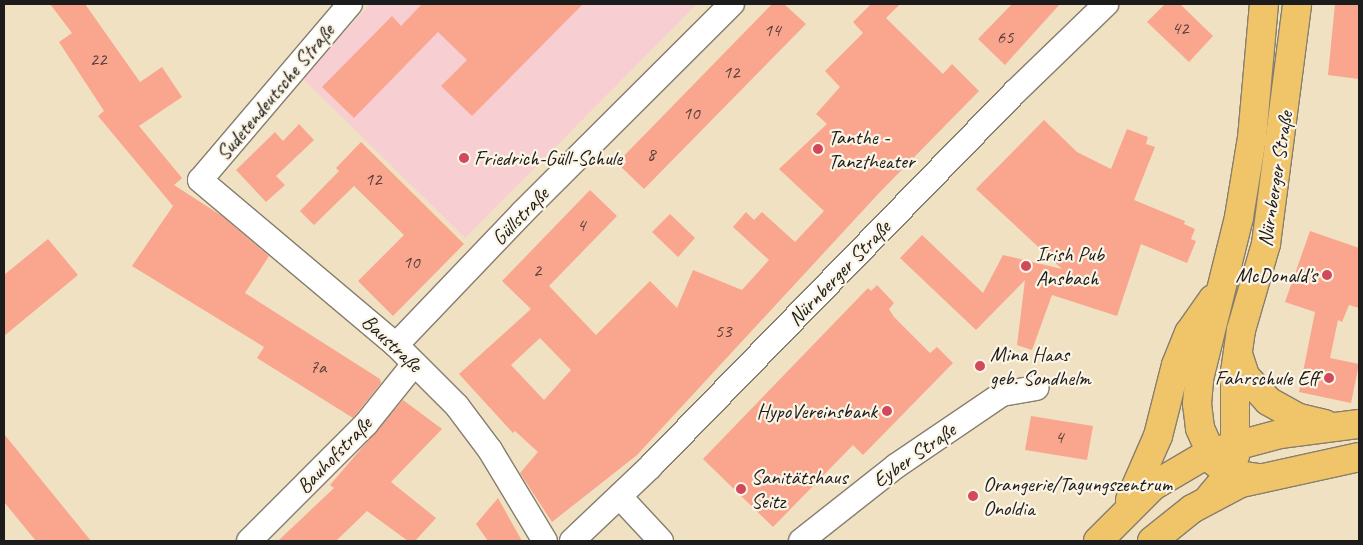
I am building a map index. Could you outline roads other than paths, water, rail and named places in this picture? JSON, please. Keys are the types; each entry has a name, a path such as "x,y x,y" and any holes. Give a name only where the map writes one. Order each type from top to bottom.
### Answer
{"main road":[{"name":"Nürnberger Straße","path":"1229,474 1209,454 1200,428 1197,404 1199,379 1218,292 1238,224 1252,138 1264,4"},
{"name":"Nürnberger Straße","path":"1210,497 1229,474 1236,444 1234,390 1238,351 1266,244 1297,4"},
{"name":"Nürnberger Straße","path":"1122,514 1144,474 1158,436 1176,365 1194,321 1218,292"},
{"path":"1238,351 1245,376 1268,401 1299,418 1353,425"},
{"path":"1098,541 1122,514 1172,473 1209,454 1236,444 1280,434 1353,425"},
{"path":"1152,541 1210,497 1259,478 1359,456"},
{"path":"1229,474 1259,478"}],"street":[{"name":"Sudetendeutsche Straße","path":"200,180 350,4"},
{"name":"Güllstraße","path":"396,345 522,212 732,4"},
{"name":"Nürnberger Straße","path":"572,541 620,497 1015,92 1106,4"},
{"name":"Baustraße","path":"200,180 396,345 457,406 490,450 545,541"},
{"name":"Bauhofstraße","path":"249,541 366,424 414,364"},
{"name":"Eyber Straße","path":"801,541 896,466 1002,394 1036,388"},
{"path":"620,497 661,541"}],"place":[{"name":"Tanthe - Tanztheater","path":"818,149"},
{"name":"Friedrich-Güll-Schule","path":"464,158"},
{"name":"Irish Pub Ansbach","path":"1026,266"},
{"name":"McDonald's","path":"1327,275"},
{"name":"Mina Haas geb. Sondhelm","path":"980,366"},
{"name":"Fahrschule Eff","path":"1329,378"},
{"name":"HypoVereinsbank","path":"887,411"},
{"name":"Sanitätshaus Seitz","path":"741,489"},
{"name":"Orangerie/Tagungszentrum Onoldia","path":"973,496"}]}
